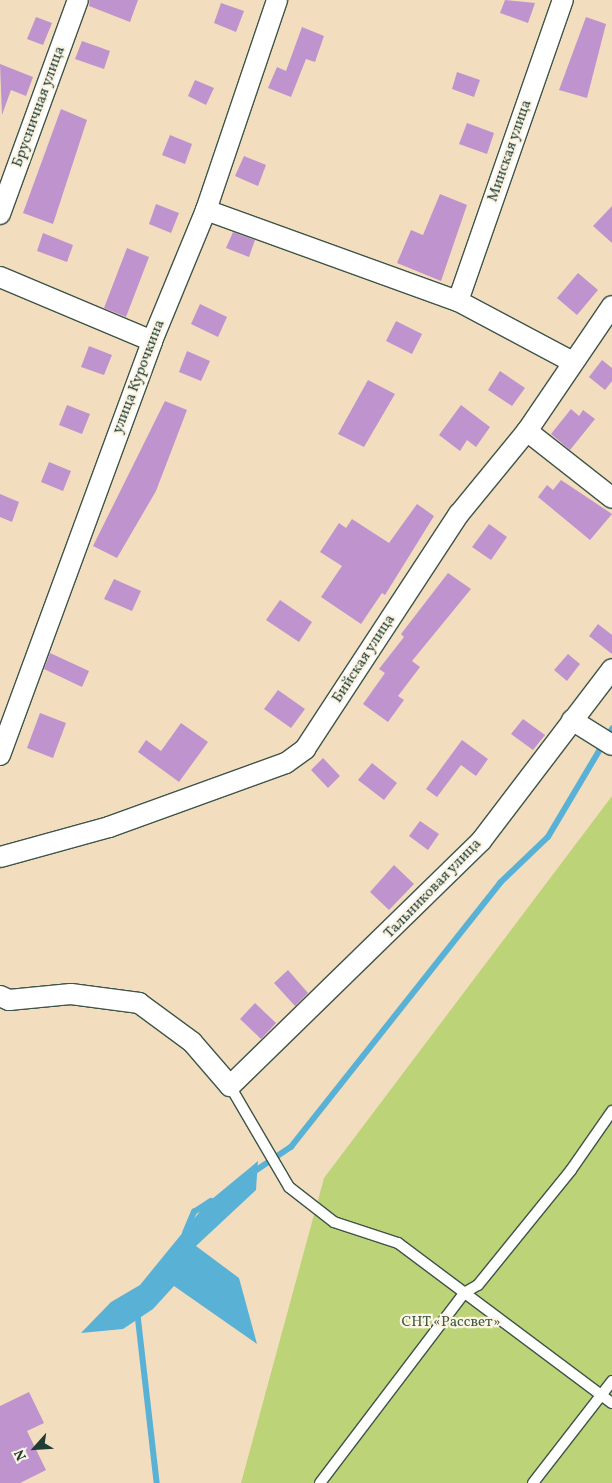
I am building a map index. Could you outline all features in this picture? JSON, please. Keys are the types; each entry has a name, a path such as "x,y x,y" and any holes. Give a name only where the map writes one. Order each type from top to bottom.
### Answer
{"street":[{"name":"Брусничная улица","path":"0,214 78,0"},
{"name":"улица Курочкина","path":"0,754 152,341 206,210 277,0"},
{"name":"Минская улица","path":"458,301 562,0"},
{"path":"206,210 458,301 571,361"},
{"path":"0,277 152,341"},
{"name":"Бийская улица","path":"0,857 109,827 286,763 305,749 459,514 527,431 571,361 612,306"},
{"path":"527,431 612,498"},
{"name":"Тальниковая улица","path":"230,1086 481,841 612,669"},
{"path":"572,720 612,745"},
{"path":"0,996 9,1000 71,994 139,1003 192,1042 230,1086"}],"lane":[{"path":"230,1086 278,1173 334,1222 398,1243 612,1403"},
{"path":"320,1483 464,1293 497,1262 612,1111"},
{"path":"533,1483 612,1380"}],"green space":[{"name":"СНТ «Рассвет»","path":"612,796 612,1483 241,1483 324,1178"}],"water":[{"path":"258,1161 256,1190 196,1246 239,1278 257,1344 174,1286 153,1309 123,1329 81,1333 111,1302 140,1285 206,1204"}],"building":[{"path":"90,0 138,0 130,22 89,6"},
{"path":"505,0 535,3 528,23 500,13"},
{"path":"221,3 244,11 236,32 214,23"},
{"path":"36,17 52,23 43,45 27,39"},
{"path":"586,17 606,24 587,98 559,90"},
{"path":"302,27 324,36 315,62 306,59 291,97 268,88 277,67 286,71"},
{"path":"82,41 110,51 104,69 75,59"},
{"path":"0,64 33,77 26,96 11,90 2,115"},
{"path":"457,72 480,80 474,97 452,89"},
{"path":"195,80 214,88 206,105 188,96"},
{"path":"61,109 87,120 53,224 23,213"},
{"path":"467,123 494,133 487,154 459,144"},
{"path":"170,135 192,144 185,164 162,155"},
{"path":"244,156 266,165 258,186 235,176"},
{"path":"440,194 467,205 441,281 397,263 411,230 423,235"},
{"path":"156,204 179,213 171,233 149,224"},
{"path":"612,206 612,243 593,226"},
{"path":"233,232 255,240 249,257 226,248"},
{"path":"43,233 73,245 67,262 37,251"},
{"path":"127,248 149,257 126,317 104,308"},
{"path":"578,273 598,290 577,315 557,298"},
{"path":"200,304 227,317 218,337 191,324"},
{"path":"396,321 422,334 412,354 386,341"},
{"path":"89,346 112,355 104,375 81,367"},
{"path":"187,351 210,361 201,381 179,372"},
{"path":"602,360 612,368 612,381 605,390 589,377"},
{"path":"500,371 525,388 512,406 488,390"},
{"path":"368,380 395,394 364,447 338,434"},
{"path":"165,401 187,410 156,491 117,558 93,546"},
{"path":"67,405 90,414 82,434 59,425"},
{"path":"461,405 490,427 476,447 467,440 460,451 439,435"},
{"path":"571,409 579,416 583,410 595,419 570,450 551,434"},
{"path":"49,462 71,471 63,491 41,482"},
{"path":"561,480 612,514 590,540 538,497 547,485 553,490"},
{"path":"0,494 19,502 12,522 0,517"},
{"path":"417,504 434,516 385,595 382,593 361,624 321,597 342,566 320,552 339,523 346,528 352,519 389,543"},
{"path":"489,524 507,537 491,560 472,547"},
{"path":"448,573 471,589 412,661 420,667 398,696 404,700 388,722 363,704 385,673 379,669 404,637 401,634"},
{"path":"114,579 141,591 132,611 104,599"},
{"path":"280,600 312,622 299,642 266,620"},
{"path":"598,624 612,635 612,654 589,636"},
{"path":"50,653 89,671 82,687 44,669"},
{"path":"568,654 580,664 567,681 554,670"},
{"path":"278,690 305,709 291,728 264,709"},
{"path":"40,713 66,723 53,758 27,748"},
{"path":"523,719 545,735 533,750 511,734"},
{"path":"181,723 208,742 179,782 138,752 146,740 161,751"},
{"path":"462,740 488,759 476,776 461,765 437,797 426,789"},
{"path":"323,758 340,776 328,788 311,770"},
{"path":"372,763 397,783 384,800 358,780"},
{"path":"420,821 439,834 428,850 409,836"},
{"path":"394,865 414,884 389,910 370,892"},
{"path":"288,970 308,993 295,1006 274,983"},
{"path":"255,1003 276,1023 261,1039 240,1019"},
{"path":"29,1392 44,1423 27,1431 46,1470 20,1483 0,1483 0,1406"}],"waterway":[{"path":"252,1173 291,1147 500,883 548,837 612,729"},
{"path":"185,1233 194,1212 211,1201"},
{"path":"138,1315 157,1483"}]}
